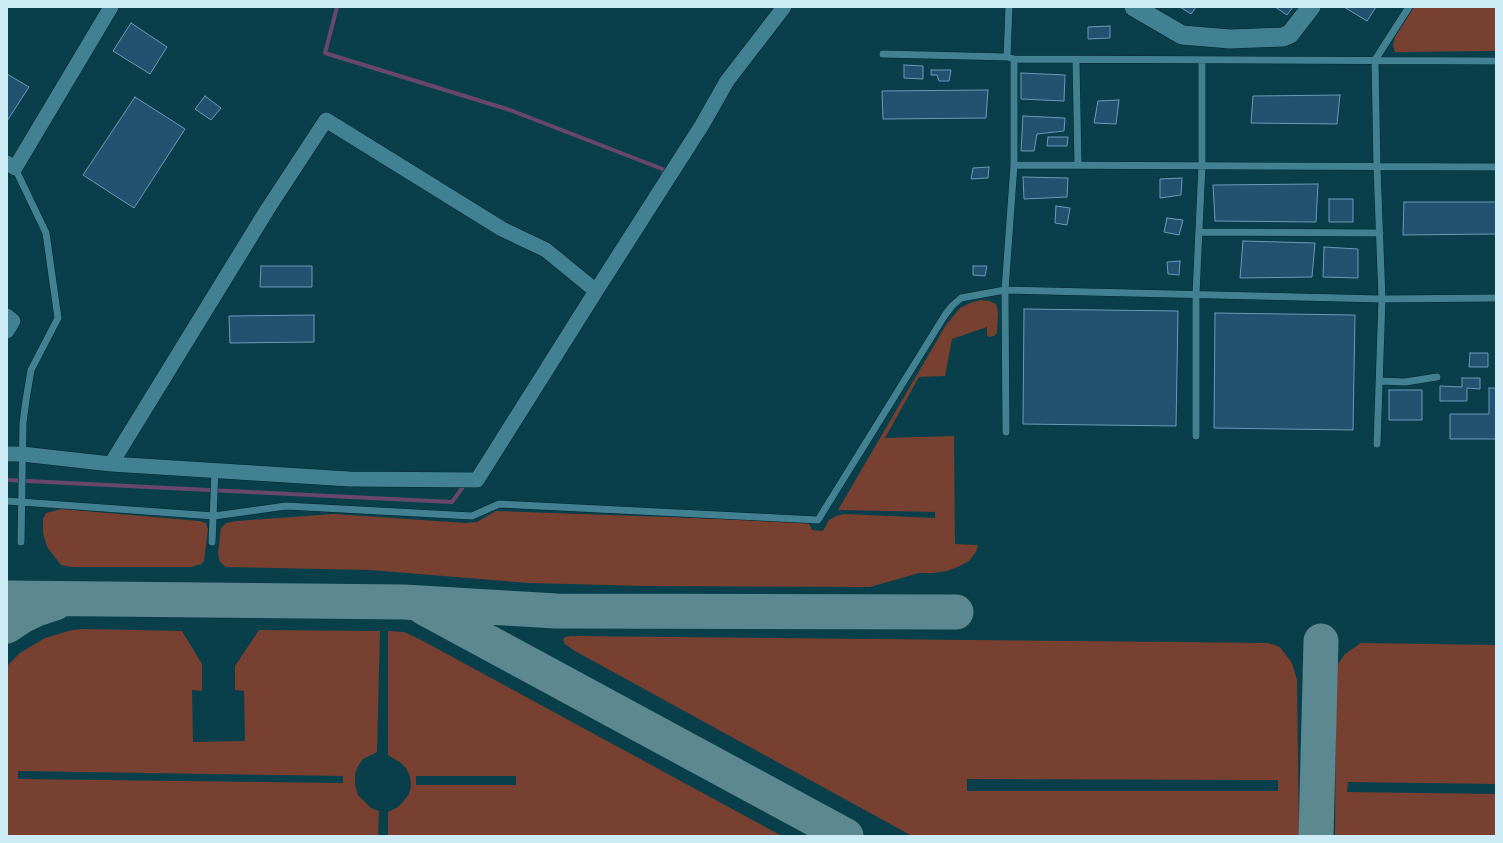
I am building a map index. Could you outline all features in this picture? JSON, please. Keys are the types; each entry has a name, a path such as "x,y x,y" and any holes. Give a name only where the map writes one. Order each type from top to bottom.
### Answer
{"street":[{"path":"11,166 111,7"},
{"path":"7,454 22,454 111,464 214,478 477,480 702,125 727,81 784,7"},
{"path":"1134,7 1155,12 1182,35 1230,39 1283,37 1290,34 1311,7"},
{"path":"111,464 267,210 326,120 502,229 546,250 596,291"},
{"path":"7,316 13,320 7,331"}],"lane":[{"path":"1006,432 1005,290 1014,165 1009,7"},
{"path":"1377,444 1382,299 1377,168 1376,60 1409,7"},
{"path":"883,54 1076,60 1496,61"},
{"path":"1076,60 1078,165"},
{"path":"1196,436 1196,294 1202,165 1202,61"},
{"path":"1014,165 1202,165 1377,168 1496,167"},
{"path":"11,166 46,233 58,318 31,370 23,424 21,542"},
{"path":"1198,232 1380,233"},
{"path":"7,501 214,516 286,506 472,516 499,504 818,520 952,306 961,298 1005,290 1382,299 1496,298"},
{"path":"1380,381 1405,382 1438,377"},
{"path":"212,542 214,478"}],"shaded area":[{"path":"1414,7 1496,7 1496,51 1395,52 1393,45 1395,37"},
{"path":"981,300 996,304 998,311 997,333 994,336 989,337 987,335 987,327 952,339 945,376 919,377 885,438 954,436 955,544 978,545 976,552 970,560 947,571 919,573 870,587 646,586 529,583 370,570 226,567 220,562 218,553 221,528 226,523 334,514 465,523 477,522 496,511 806,522 810,525 812,530 823,531 829,520 844,514 935,518 935,512 838,510 946,325 960,308"},
{"path":"62,509 199,521 206,523 208,529 204,561 201,564 192,567 71,567 61,565 47,547 43,533 43,519 46,513"},
{"path":"72,630 182,631 202,664 202,691 192,690 193,742 245,741 244,691 235,690 235,666 259,630 380,631 377,752 363,759 355,774 355,785 358,795 371,808 379,811 378,836 7,836 7,666 20,653 45,638","holes":["18,771 343,776 343,783 18,779"]},
{"path":"388,631 404,632 782,836 388,836 388,812 398,807 402,803 409,794 411,786 410,776 406,768 388,755","holes":["416,776 516,776 516,785 416,785"]},
{"path":"565,637 1268,643 1280,647 1292,663 1297,680 1299,836 912,836 575,651 565,644 563,640","holes":["967,779 1278,780 1278,791 967,791"]},
{"path":"1361,643 1496,645 1496,784 1348,782 1347,792 1496,794 1496,836 1335,836 1336,701 1330,688 1338,664 1345,654"}],"building":[{"path":"1180,7 1196,7 1191,14"},
{"path":"1275,7 1293,7 1287,15"},
{"path":"1344,7 1376,7 1367,21"},
{"path":"131,23 167,47 150,74 113,51"},
{"path":"1110,26 1110,38 1088,39 1088,27"},
{"path":"904,65 923,66 923,79 904,78"},
{"path":"931,70 951,70 949,81 939,81 937,75 931,75"},
{"path":"1021,73 1065,75 1064,101 1021,99"},
{"path":"7,74 29,87 7,121"},
{"path":"988,90 986,118 883,119 882,91"},
{"path":"1340,95 1337,124 1251,123 1253,96"},
{"path":"205,96 221,108 211,120 195,109"},
{"path":"135,97 185,129 134,208 83,175"},
{"path":"1119,100 1116,124 1094,123 1098,101"},
{"path":"1023,116 1065,118 1064,131 1037,134 1034,151 1021,151"},
{"path":"1048,137 1068,137 1067,146 1047,146"},
{"path":"989,167 988,178 971,179 973,168"},
{"path":"1023,177 1068,178 1067,197 1024,199"},
{"path":"1182,178 1181,195 1160,198 1160,179"},
{"path":"1318,184 1316,222 1215,221 1213,185"},
{"path":"1329,199 1353,199 1353,222 1329,222"},
{"path":"1404,202 1496,202 1496,234 1403,235"},
{"path":"1056,206 1070,208 1067,225 1055,223"},
{"path":"1167,218 1183,220 1179,235 1164,232"},
{"path":"1243,241 1315,243 1312,277 1240,278"},
{"path":"1324,247 1358,249 1358,278 1323,277"},
{"path":"1180,261 1179,275 1168,274 1167,262"},
{"path":"261,266 312,266 312,287 260,287"},
{"path":"973,266 987,266 985,276 973,275"},
{"path":"1024,309 1178,311 1176,426 1023,424"},
{"path":"1215,313 1355,315 1353,430 1214,428"},
{"path":"314,315 314,342 230,343 229,316"},
{"path":"1470,353 1488,353 1488,367 1469,367"},
{"path":"1462,378 1480,378 1480,389 1467,388 1467,401 1440,401 1440,386 1462,387"},
{"path":"1489,388 1496,388 1496,439 1450,439 1450,414 1489,414"},
{"path":"1389,390 1422,390 1422,420 1389,420"}],"waterway":[{"path":"337,7 325,53 510,110 665,170 663,173"},
{"path":"7,480 452,502 465,484"}],"taxiway":[{"path":"7,598 404,602 556,611 956,612"},
{"path":"7,626 34,610 55,603"},
{"path":"423,607 846,836"},
{"path":"1316,836 1321,641"}]}
